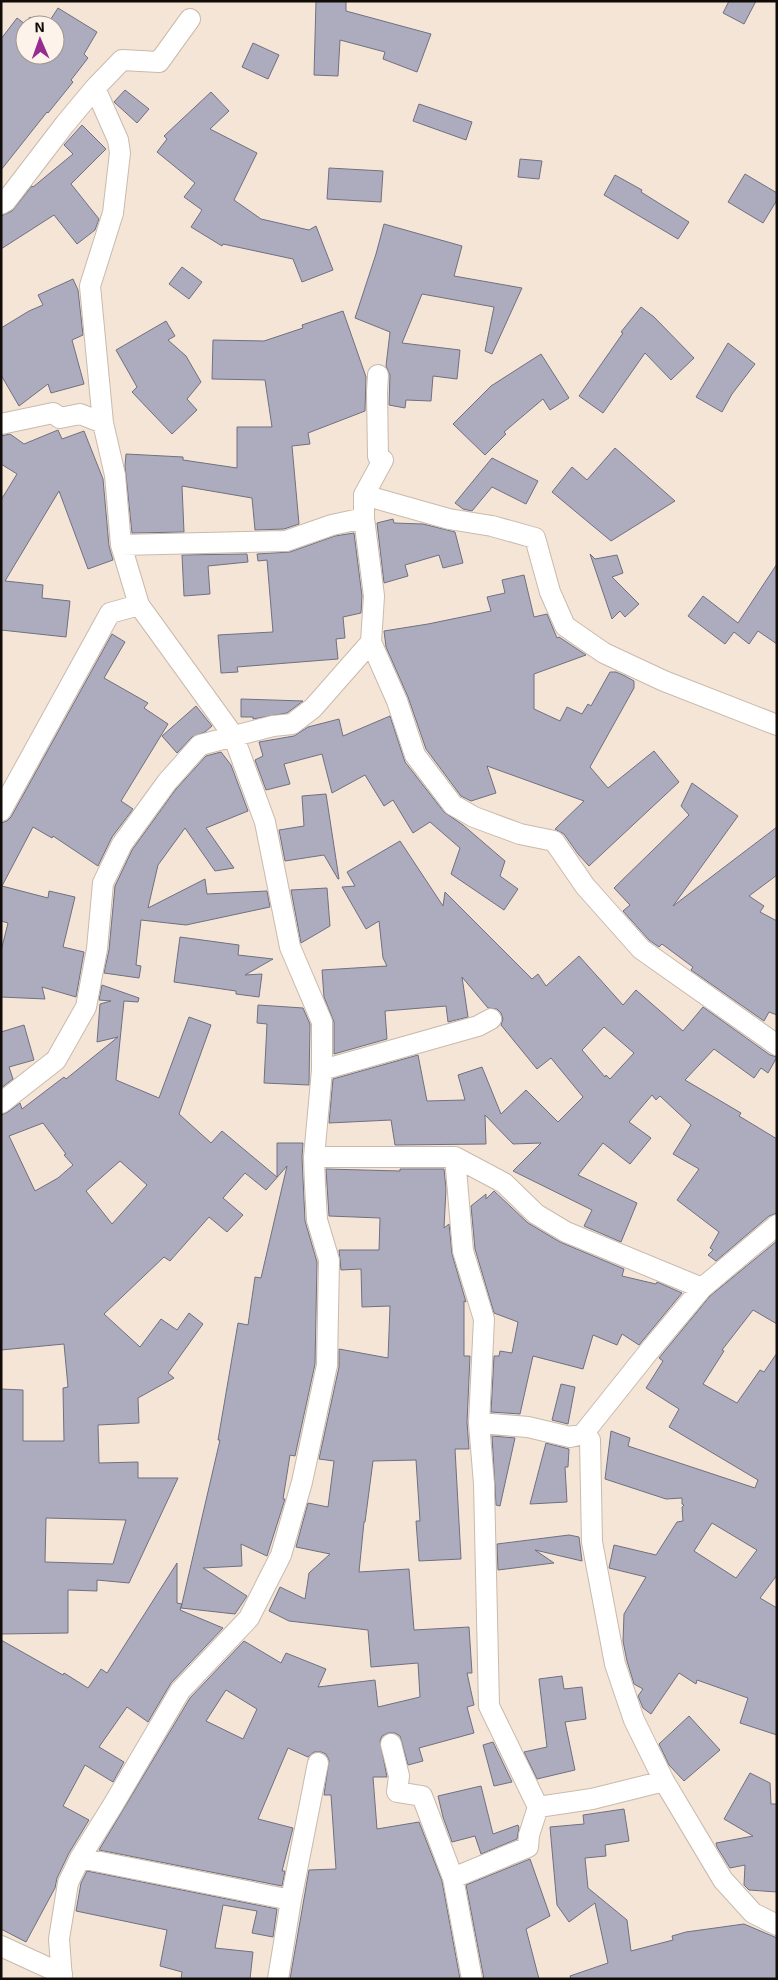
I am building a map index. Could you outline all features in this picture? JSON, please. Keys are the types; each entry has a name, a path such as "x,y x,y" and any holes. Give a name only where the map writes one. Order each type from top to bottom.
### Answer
{"street":[{"path":"1,204 6,201 95,88 122,60 160,62 190,19"},
{"path":"62,1976 59,1939 68,1883 80,1858 180,1691 249,1618 280,1555 302,1482 327,1366 330,1260 317,1220 314,1157 322,1070 322,1022 290,948 265,822 233,735 139,605 121,545 115,475 102,423 90,286 113,213 120,153 118,140 95,88"},
{"path":"378,375 376,392 378,456 383,460 364,495 364,518 374,596 370,642 397,701 415,755 453,805 474,817 510,830 554,842 585,886 641,949 777,1045"},
{"path":"1,424 53,413 60,418 80,414 102,423"},
{"path":"364,495 449,519 492,526 535,538 550,592 565,626 604,653 664,681 777,724"},
{"path":"121,545 286,541 332,525 364,518"},
{"path":"1,811 110,614 139,605"},
{"path":"1,1103 56,1060 86,1007 97,949 103,883 122,844 167,782 200,745 233,735 273,726 292,724 313,708 370,642"},
{"path":"322,1070 478,1026 491,1019"},
{"path":"314,1157 455,1157 504,1183 536,1214 566,1232 702,1288"},
{"path":"453,1878 528,1847 529,1834 538,1807 489,1706 484,1484 479,1423 484,1319 463,1251 455,1157"},
{"path":"479,1423 528,1427 570,1437 583,1434 702,1288 777,1225"},
{"path":"583,1434 590,1440 592,1542 615,1664 634,1720 664,1781 723,1880 753,1913 777,1925"},
{"path":"391,1744 399,1776 397,1792 422,1796 453,1878 472,1979"},
{"path":"278,1979 291,1900 318,1762"},
{"path":"538,1807 592,1799 664,1781"},
{"path":"80,1858 291,1900"},
{"path":"1,1946 62,1976"}],"building":[{"path":"316,1 346,1 346,11 431,34 417,72 383,59 385,52 340,40 338,76 314,75"},
{"path":"729,1 756,1 744,24 723,13"},
{"path":"58,8 97,32 84,54 88,58 71,80 73,82 1,170 1,39 15,21 15,65 65,65 65,15 53,15"},
{"path":"253,43 279,55 268,79 242,67"},
{"path":"125,90 149,109 137,123 114,102"},
{"path":"211,92 229,111 210,129 257,153 234,200 261,219 309,230 316,226 333,270 302,282 293,259 223,244 222,246 191,227 202,210 184,197 195,183 157,152 167,139 164,136"},
{"path":"419,104 472,122 466,140 413,121"},
{"path":"82,125 106,149 71,184 99,219 95,230 77,244 54,215 1,249 1,216 12,211 32,186 73,154 64,145"},
{"path":"520,159 542,161 539,179 518,177"},
{"path":"329,168 383,171 381,202 327,199"},
{"path":"745,174 777,193 777,200 763,223 728,202"},
{"path":"615,175 642,190 641,192 689,222 678,239 604,195"},
{"path":"384,224 462,246 454,276 522,288 492,354 485,351 494,307 422,294 402,343 460,350 457,379 433,376 431,401 406,400 405,408 389,405 390,375 386,366 390,332 355,318"},
{"path":"182,267 202,282 189,299 169,284"},
{"path":"73,279 78,290 83,335 72,340 84,384 51,393 48,384 19,406 1,375 1,328 43,305 38,295"},
{"path":"641,307 654,317 694,358 671,380 645,353 603,413 579,396 623,333 621,332"},
{"path":"343,311 366,377 365,411 308,433 310,444 292,446 299,524 284,529 255,530 252,498 182,486 184,532 132,533 125,466 126,454 183,457 183,460 237,468 237,427 272,427 265,380 212,379 213,340 264,341 303,328 302,325"},
{"path":"166,321 175,336 168,340 186,356 201,382 187,399 197,410 172,434 132,392 137,387 116,350"},
{"path":"728,343 755,364 732,394 722,412 696,397"},
{"path":"541,354 569,398 550,410 543,399 504,432 506,434 485,455 453,424 491,386"},
{"path":"58,430 62,439 84,431 103,479 109,546 113,560 88,569 59,491 5,581 43,585 42,598 70,601 66,637 1,630 1,500 17,474 1,464 1,436 10,434 24,444"},
{"path":"615,448 675,501 611,541 552,492 572,467 587,480"},
{"path":"492,458 538,481 526,504 492,487 472,511 463,509 455,503"},
{"path":"393,519 394,523 423,524 455,532 463,563 443,568 439,555 405,565 408,576 384,583 377,523"},
{"path":"354,533 362,596 361,613 343,617 345,638 336,639 338,659 237,667 238,672 221,673 218,635 273,632 267,560 258,561 257,554 290,552 335,536"},
{"path":"247,554 248,562 208,566 210,594 184,596 182,555"},
{"path":"590,554 595,559 617,555 623,573 612,577 639,604 625,617 620,611 612,619"},
{"path":"777,564 777,644 758,631 749,644 734,632 725,644 688,616 703,596 738,623"},
{"path":"524,575 534,617 547,614 557,638 559,637 586,655 534,674 534,709 560,721 567,707 582,714 588,704 591,706 610,672 616,672 625,676 634,681 634,688 590,767 608,788 654,751 679,782 589,866 564,834 555,829 584,801 487,766 496,793 471,801 461,796 426,749 408,697 386,647 384,631 491,611 487,597 505,593 502,580"},
{"path":"112,634 125,642 104,678 148,703 144,708 168,724 121,801 133,809 112,837 98,866 53,836 52,838 33,827 2,886 48,898 49,891 75,897 63,947 84,952 76,997 42,987 45,999 1,997 1,951 8,923 1,921 1,823 11,817"},
{"path":"241,699 303,701 287,713 253,719 253,717 241,717"},
{"path":"196,706 212,726 205,732 192,737 177,753 162,736"},
{"path":"390,716 405,762 444,812 463,825 505,861 500,876 518,889 504,910 451,874 460,848 430,822 413,833 393,800 384,806 365,775 332,793 322,754 284,764 290,784 266,790 255,760 263,756 259,742 294,736 308,727 339,719 343,736"},
{"path":"221,752 231,765 248,811 206,828 234,868 215,871 185,828 158,865 148,908 205,879 207,894 267,891 270,907 186,925 141,920 136,965 141,966 139,978 104,973 109,950 115,886 132,850 176,789 206,756"},
{"path":"692,783 738,816 673,906 777,827 777,875 749,896 764,906 760,912 777,921 777,1015 769,1012 764,1021 691,970 693,967 662,944 659,947 649,940 623,911 630,905 614,888 689,815 681,806"},
{"path":"326,794 339,879 324,855 285,861 279,830 304,826 302,796"},
{"path":"400,841 443,906 445,892 532,979 538,974 546,986 579,956 623,1005 636,990 683,1031 703,1007 770,1055 777,1057 768,1073 761,1068 754,1078 714,1049 685,1080 741,1113 739,1116 777,1139 777,1213 769,1216 716,1261 708,1255 713,1250 710,1248 719,1232 677,1200 699,1169 673,1154 691,1125 660,1096 656,1100 652,1095 629,1122 651,1138 630,1164 603,1143 578,1175 637,1203 621,1242 584,1226 592,1210 513,1171 541,1143 513,1144 485,1115 486,1144 395,1145 391,1120 329,1123 333,1079 418,1055 427,1101 465,1100 458,1075 482,1067 501,1114 526,1090 558,1122 583,1097 551,1058 537,1069 501,1025 503,1019 501,1013 497,1009 488,1008 462,977 468,1017 448,1022 446,1006 385,1011 387,1039 334,1054 334,1022 324,997 322,970 387,966 383,958 379,921 366,929 342,887 355,886 347,872","holes":["604,1027 634,1053 610,1079 606,1075 605,1077 582,1050"]},
{"path":"327,888 330,926 301,943 291,890"},
{"path":"180,937 239,945 238,955 273,959 245,975 262,974 259,997 236,994 236,991 174,982"},
{"path":"102,985 139,998 138,1002 124,1001 116,1080 159,1098 189,1017 211,1025 179,1114 211,1143 222,1131 277,1177 277,1143 303,1143 305,1221 317,1262 315,1364 295,1456 290,1455 283,1499 285,1499 267,1556 241,1544 242,1566 203,1568 247,1596 235,1614 181,1608 220,1440 218,1440 238,1323 248,1325 255,1277 261,1278 287,1166 266,1190 245,1173 223,1198 243,1215 227,1232 209,1217 170,1261 164,1257 104,1314 140,1347 161,1319 177,1330 189,1313 203,1324 168,1373 174,1378 138,1398 139,1423 98,1425 99,1463 138,1462 138,1478 178,1478 129,1583 97,1580 97,1591 68,1590 68,1633 1,1634 1,1389 23,1390 23,1441 64,1441 63,1388 68,1387 64,1344 1,1350 1,1115 20,1103 22,1109 64,1077 66,1079 118,1037 97,1042 100,1004 111,1001 99,1000","holes":["43,1123 66,1154 64,1155 73,1165 58,1178 35,1191 9,1136","120,1161 147,1185 112,1224 86,1191","46,1518 126,1520 113,1564 45,1562"]},
{"path":"258,1005 303,1008 310,1024 309,1085 264,1083 267,1024 257,1023"},
{"path":"24,1025 34,1060 9,1067 13,1079 1,1088 1,1032"},
{"path":"326,1169 400,1171 400,1169 444,1169 446,1189 444,1228 449,1224 452,1254 466,1302 464,1301 464,1356 470,1356 467,1422 469,1449 455,1449 461,1559 419,1561 416,1521 420,1521 416,1460 373,1461 359,1572 409,1569 414,1630 469,1627 472,1673 467,1673 474,1705 467,1707 474,1733 419,1748 423,1761 408,1765 400,1736 395,1733 388,1733 382,1736 380,1741 387,1777 373,1777 377,1829 419,1822 442,1881 460,1979 290,1979 309,1870 336,1869 331,1795 324,1795 329,1760 326,1754 321,1752 314,1752 308,1757 288,1748 258,1819 293,1828 282,1871 285,1871 282,1886 99,1850 190,1698 244,1641 281,1663 286,1653 326,1669 318,1687 375,1680 378,1707 420,1697 418,1663 371,1667 368,1630 289,1621 269,1611 280,1587 305,1599 309,1573 330,1554 296,1547 308,1503 328,1507 334,1461 319,1459 339,1367 339,1349 388,1358 390,1306 362,1307 361,1269 341,1270 339,1250 379,1250 380,1218 329,1216","holes":["226,1690 257,1709 243,1739 206,1721"]},
{"path":"494,1191 528,1223 560,1242 624,1269 622,1276 656,1284 657,1282 682,1293 639,1345 622,1334 617,1345 593,1335 583,1369 533,1356 520,1414 491,1412 494,1356 499,1356 500,1351 512,1353 518,1322 494,1313 475,1249 471,1206 486,1194 486,1199"},
{"path":"777,1241 777,1324 753,1310 722,1350 724,1351 703,1384 737,1403 760,1370 764,1372 777,1353 777,1575 760,1598 777,1608 777,1735 740,1723 748,1698 697,1680 696,1684 679,1673 651,1714 643,1708 638,1696 643,1689 634,1684 623,1641 624,1614 646,1577 609,1568 614,1545 656,1555 677,1522 683,1521 682,1507 684,1505 682,1504 682,1498 666,1499 605,1479 611,1431 630,1438 628,1446 755,1488 758,1480 669,1427 679,1409 646,1388 663,1361 659,1358 710,1296","holes":["712,1523 757,1550 736,1578 694,1551"]},
{"path":"561,1384 575,1387 568,1424 552,1420"},
{"path":"492,1436 515,1438 500,1506 496,1505"},
{"path":"546,1443 569,1449 568,1467 565,1467 567,1502 530,1504"},
{"path":"569,1535 579,1537 582,1561 535,1550 554,1563 498,1570 497,1544"},
{"path":"177,1563 177,1603 182,1604 180,1610 223,1628 171,1683 148,1722 127,1707 99,1747 124,1762 113,1782 85,1765 63,1806 89,1820 69,1853 57,1878 55,1888 26,1942 1,1929 1,1640 63,1675 64,1673 88,1688 101,1669 107,1673"},
{"path":"562,1676 564,1689 582,1687 586,1719 565,1722 575,1770 537,1779 524,1752 547,1747 539,1679"},
{"path":"689,1716 720,1750 684,1781 669,1765 659,1744"},
{"path":"493,1742 512,1782 494,1786 483,1745"},
{"path":"750,1773 770,1783 771,1804 777,1804 777,1892 749,1890 744,1885 745,1865 730,1868 716,1843 753,1836 724,1819"},
{"path":"481,1786 493,1834 518,1825 519,1828 517,1839 481,1854 475,1836 452,1842 438,1796"},
{"path":"624,1809 629,1841 605,1845 606,1856 585,1858 588,1888 627,1920 631,1951 673,1940 672,1936 686,1932 744,1924 777,1938 777,1979 571,1979 570,1976 608,1963 595,1903 569,1922 557,1905 550,1827 584,1824 583,1815"},
{"path":"530,1859 550,1916 526,1929 539,1979 484,1979 466,1885"},
{"path":"87,1871 277,1909 273,1937 252,1933 257,1911 223,1905 215,1948 253,1952 250,1979 181,1979 182,1972 160,1966 167,1930 76,1911 81,1883"}]}
